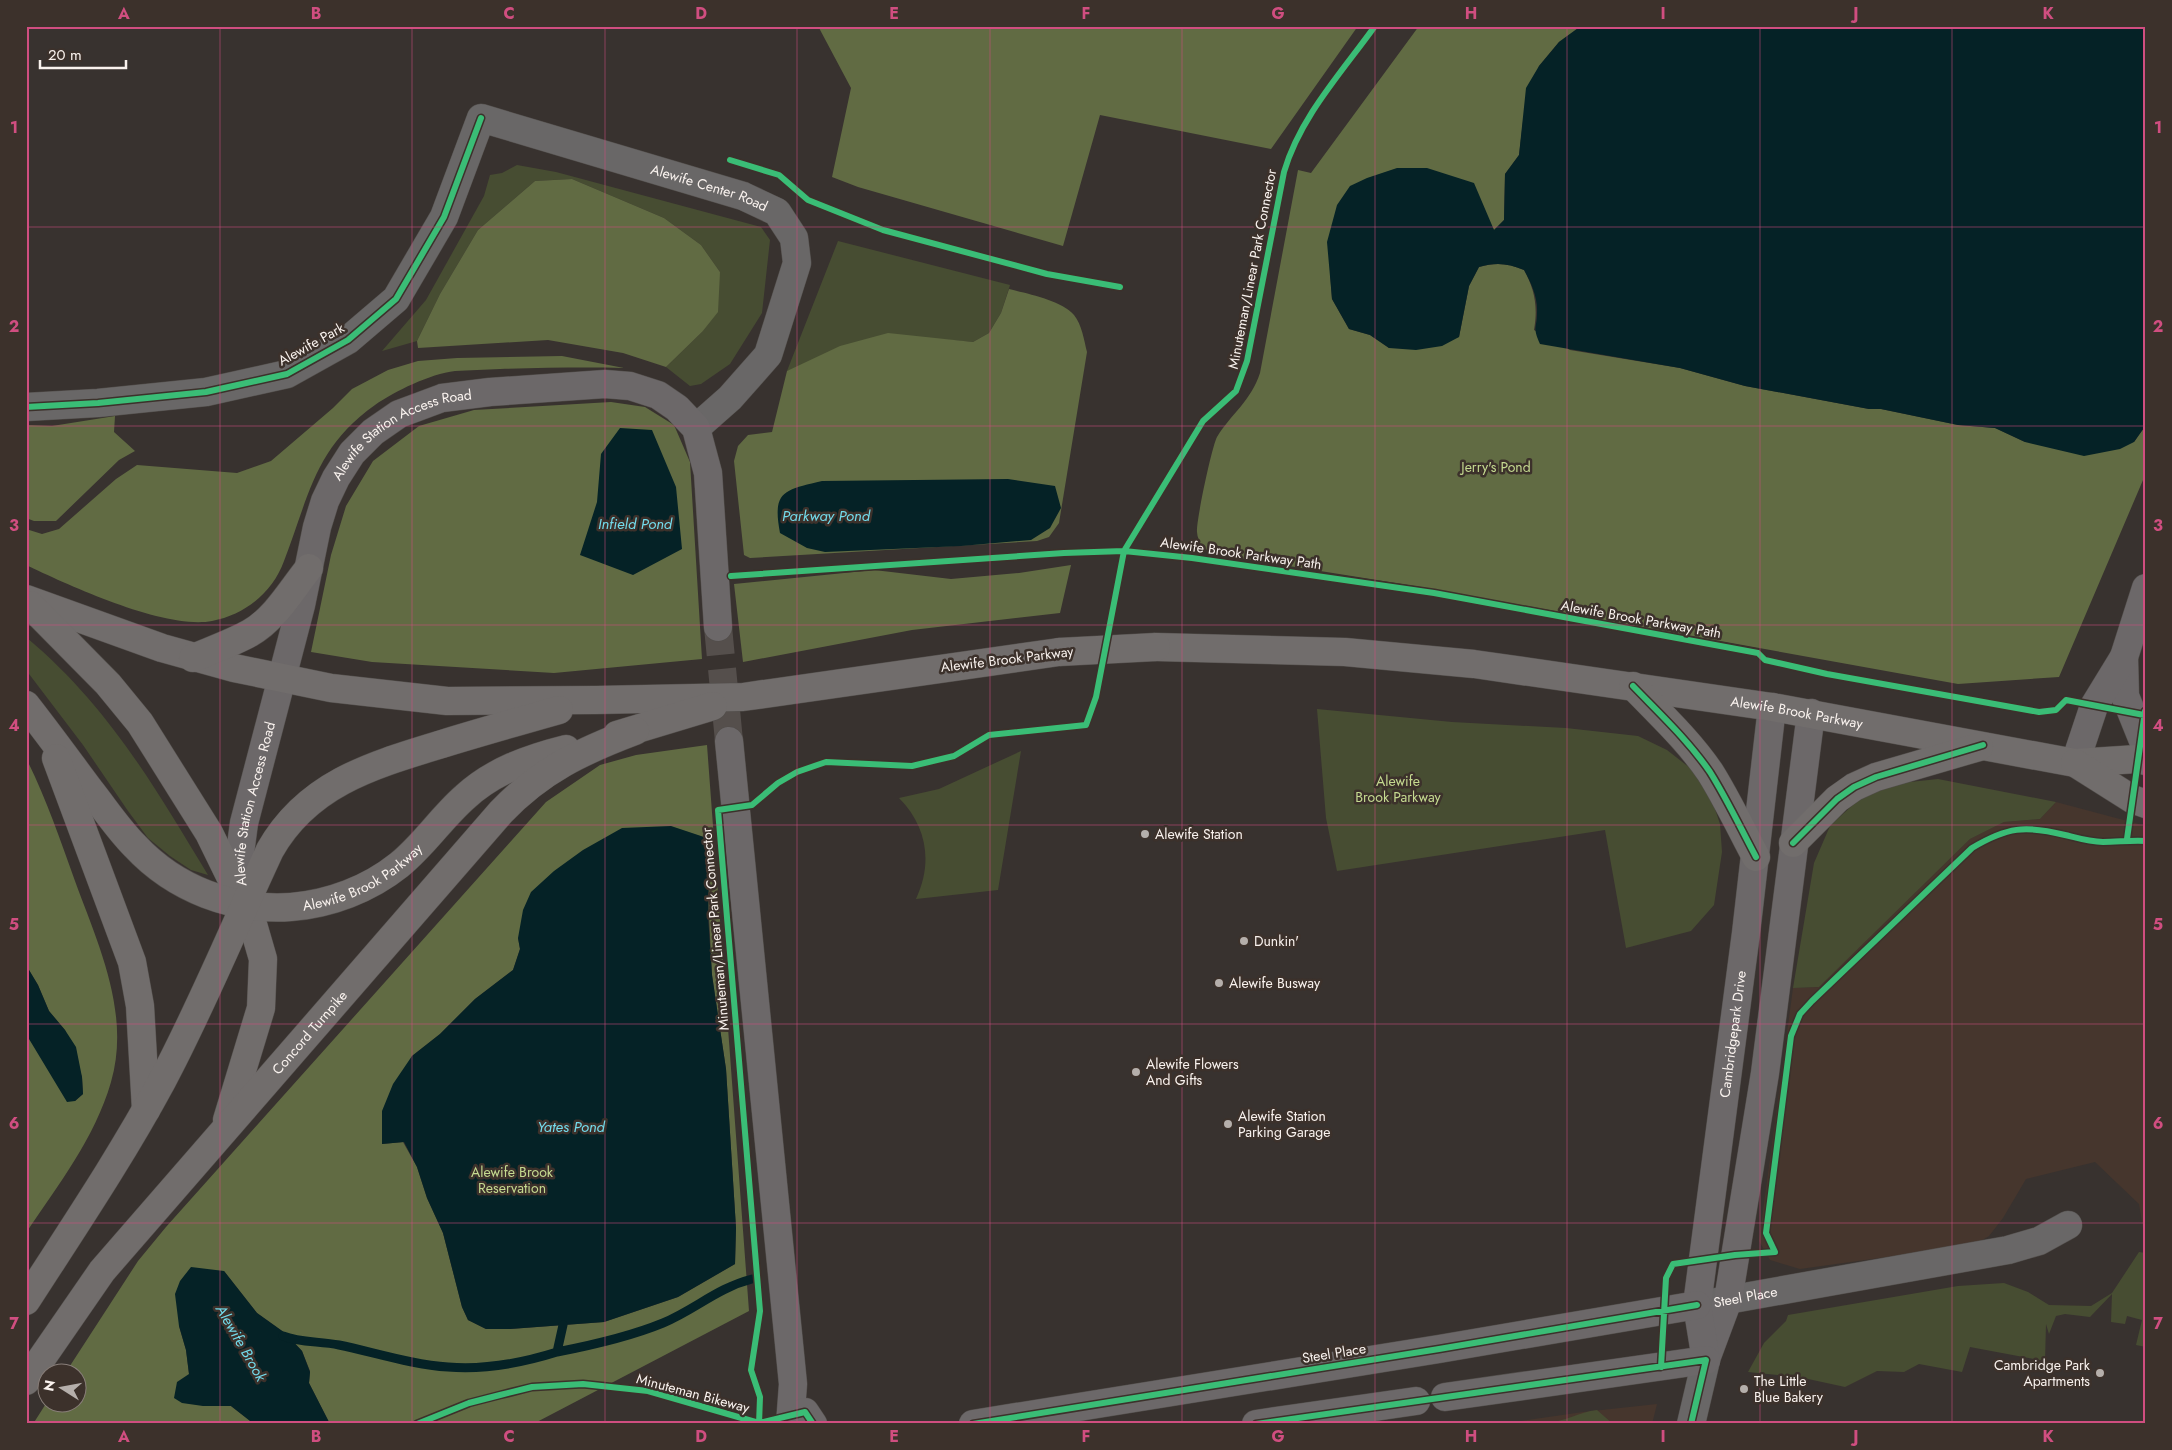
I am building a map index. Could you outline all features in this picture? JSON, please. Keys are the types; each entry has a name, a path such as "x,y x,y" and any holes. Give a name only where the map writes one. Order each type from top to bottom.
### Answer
{"highway":[{"path":"193,658 250,633 270,618 309,568"},
{"path":"26,600 108,684 140,723 209,833 244,905 261,947 264,971 262,995 255,1031 224,1131"},
{"name":"Alewife Brook Parkway","path":"26,600 96,626 193,658 282,679 369,693 447,700 596,700 742,696 1059,652 1156,647 1352,653 1500,668 1772,707 2075,763 2138,759 2146,761"},
{"path":"1633,686 1685,739 1706,767 1756,857"},
{"name":"Alewife Brook Parkway","path":"26,705 125,835 144,856 167,874 193,889 220,900 273,908 325,901 352,893 379,879 406,859 465,796 493,777 538,757 635,731 742,696"},
{"path":"26,1301 105,1180 146,1110 174,1056 270,850 286,825 306,805 330,787 365,770 413,753 596,700"},
{"path":"46,731 132,962 140,1006 146,1110"},
{"name":"Concord Turnpike","path":"26,1381 102,1271 512,800 540,776 570,758 635,731"},
{"path":"1793,843 1837,799 1854,787 1876,777 1983,745"},
{"name":"Alewife Brook Parkway","path":"2075,763 2132,799 2146,804"}],"main road":[{"name":"Alewife Station Access Road","path":"244,905 239,861 241,842 309,568 317,527 325,501 336,478 352,453 386,422 399,414 426,403 457,395 490,392 604,384 630,386 658,395 677,408 696,428 708,474 718,627"},
{"path":"2075,763 2094,706 2124,657 2146,588"},
{"path":"2124,657 2125,696 2146,748"},
{"name":"Cambridgepark Drive","path":"1706,1360 1697,1305 1756,857 1772,707"},
{"name":"Cambridgepark Drive","path":"1706,1360 1728,1300 1765,1073 1811,713"},
{"path":"728,741 793,1384 803,1420"},
{"name":"Steel Place","path":"974,1424 1439,1349 1697,1305"},
{"path":"1445,1397 1706,1360"},
{"path":"1256,1424 1416,1401"}],"street":[{"name":"Alewife Park","path":"26,406 98,403 206,392 287,374 348,340 396,299 444,217 481,118"},
{"name":"Alewife Center Road","path":"481,118 743,196 777,212 794,238 797,263 768,355 730,398 696,428"},
{"name":"Steel Place","path":"1697,1305 2008,1250 2039,1241 2068,1225"},
{"name":"Cambridgepark Drive","path":"1692,1424 1706,1360"},
{"path":"1416,1401 1445,1397"}],"shaded area":[{"path":"2056,802 2146,826 2146,1247 2139,1204 2095,1162 2026,1179 2003,1218 1989,1236 1974,1245 1800,1269 1770,1260 1759,1241 1793,988 1819,987 1970,839 2004,822 2040,819"},
{"path":"1657,1404 1652,1424 1499,1424 1583,1412"}],"green space":[{"path":"818,26 1358,26 1271,149 1100,115 1063,246 858,187 832,177 851,88"},
{"name":"Jerry's Pond","path":"1419,26 1581,26 1559,42 1539,66 1523,121 1519,155 1505,174 1504,220 1494,230 1490,223 1330,272 1332,299 1349,329 1370,335 1389,348 1459,337 1469,286 1479,267 1502,264 1524,270 1528,277 1533,292 1536,314 1534,330 1570,350 1680,368 1745,386 1869,409 1881,409 1958,425 1995,428 2025,442 2134,442 2146,425 2146,473 2059,677 1958,684 1427,588 1214,554 1202,547 1197,532 1197,525 1217,437 1251,392 1260,373 1298,170 1311,173"},
{"path":"517,165 556,172 761,227 770,240 762,313 730,364 701,384 690,386 666,367 702,332 720,272 701,245 664,218 572,179 535,181 478,230 440,294 417,341 382,351 426,300 484,196 490,175 502,173"},
{"path":"572,179 664,218 701,245 720,272 718,312 702,332 666,367 623,353 548,340 418,348 417,341 440,294 478,230 535,181"},
{"path":"838,241 1010,285 1001,313 989,333 973,342 939,339 787,371"},
{"path":"1009,289 1044,298 1068,310 1079,323 1087,352 1059,523 1049,537 1037,541 750,558 744,555 734,461 738,446 748,435 772,432 787,371 840,346 888,333 973,342 989,333 1001,313"},
{"path":"562,356 624,368 455,371 413,384 375,405 355,421 326,456 316,475 284,561 273,583 246,608 224,618 193,622 145,613 67,584 26,565 26,529 42,534 59,529 116,479 137,465 237,473 271,461 333,408 352,389 388,370 418,361 457,358"},
{"path":"611,402 645,407 674,425 690,462 702,659 554,673 372,662 311,652 331,555 346,506 373,461 419,426 474,410"},
{"path":"115,416 114,432 135,451 119,460 56,521 34,521 26,518 26,425 52,426"},
{"path":"1071,565 1060,613 912,630 743,662 734,584 874,570 951,579 1019,573"},
{"path":"26,637 55,663 105,719 148,778 208,875 191,870 148,838 83,745 26,670"},
{"name":"Alewife Brook Parkway","path":"1317,709 1452,722 1566,728 1638,736 1667,750 1690,768 1712,800 1720,824 1722,852 1714,905 1691,931 1626,948 1605,830 1337,871 1326,818"},
{"path":"707,745 749,1311 533,1424 330,1424 309,1383 310,1371 302,1351 285,1333 257,1313 224,1271 179,1326 186,1350 189,1374 203,1406 231,1406 254,1424 33,1424 41,1412 88,1412 88,1362 72,1362 138,1261 166,1227 546,802 600,765 636,755","holes":["706,856 712,975 726,1069 736,1228 735,1264 678,1297 604,1322 486,1329 468,1320 462,1307 443,1233 427,1198 417,1167 403,1142 382,1144 412,1056 440,1034 475,999 513,970 520,949 518,938"]},
{"path":"1021,751 998,890 916,899 924,872 924,845 916,821 899,798 939,789"},
{"path":"26,758 40,788 102,954 109,979 117,1030 116,1056 111,1082 104,1103 86,1142 26,1233 26,1034 75,1101 83,1094 82,1077 65,1030 49,1011 38,985 26,965"},
{"path":"1938,779 2056,802 2040,819 2004,822 1970,839 1819,987 1793,988 1814,863 1830,826 1857,801 1891,784"},
{"path":"2139,1252 2146,1253 2146,1347 2136,1345 2142,1320 2127,1316 2125,1324 2111,1322 2112,1294 2090,1317 2065,1314 2056,1316 2049,1334 2046,1324 2045,1361 1970,1347 1962,1372 1919,1364 1904,1372 1877,1371 1845,1387 1799,1377 1748,1372 1764,1343 1786,1321 1788,1315 1958,1286 2004,1283 2028,1292 2049,1305 2091,1306 2112,1293"},
{"path":"1597,1410 1613,1424 1499,1424 1512,1422 1553,1422"}],"water":[{"path":"1581,26 2146,26 2146,425 2134,442 2120,449 2084,456 2025,442 1995,428 1958,425 1881,409 1869,409 1745,386 1680,368 1540,344 1536,330 1536,301 1531,285 1524,270 1507,265 1491,264 1479,267 1469,286 1459,337 1442,346 1416,350 1389,348 1370,335 1349,329 1332,299 1327,242 1337,205 1350,186 1397,168 1427,168 1474,183 1494,230 1504,220 1505,174 1519,155 1526,88 1539,66 1559,42"},
{"name":"Infield Pond","path":"620,428 652,430 676,487 682,549 633,575 580,555 597,502 601,454"},
{"name":"Parkway Pond","path":"1008,479 1055,486 1061,508 1050,528 1031,540 961,546 825,552 807,548 780,533 778,508 780,500 784,495 798,487 822,481"},
{"name":"Yates Pond","path":"671,826 704,837 709,881 708,916 712,975 726,1069 736,1228 735,1264 678,1297 604,1322 486,1329 468,1320 462,1307 443,1233 427,1198 417,1167 404,1142 382,1144 382,1111 393,1084 412,1056 440,1034 475,999 513,970 520,949 518,938 523,910 531,892 554,871 583,850 622,828"},
{"path":"26,965 38,985 49,1011 76,1047 82,1077 83,1094 75,1101 67,1102 26,1034"},
{"name":"Alewife Brook","path":"191,1267 224,1271 257,1313 285,1333 302,1351 310,1372 309,1383 330,1424 254,1424 231,1406 203,1406 182,1403 174,1398 177,1382 189,1374 186,1350 179,1326 175,1294 180,1281"}],"waterway":[{"path":"557,1352 611,1340 650,1328 675,1317 717,1293 752,1279"},
{"path":"283,1336 296,1340 339,1345 421,1364 462,1368 517,1362 557,1352 563,1325"}],"tunnel":[{"path":"718,627 729,741"}],"cycle path":[{"name":"Minuteman/Linear Park Connector","path":"759,1424 760,1397 751,1370 760,1311 718,810 752,805 778,783 797,772 826,762 912,766 954,756 989,735 1086,725 1096,697 1124,551 1203,421 1236,391 1247,361 1284,172 1291,152 1311,114 1375,26"},
{"path":"26,407 98,403 206,392 287,374 348,340 396,299 444,217 481,118"},
{"path":"730,160 779,175 808,200 883,230 1047,274 1120,287"},
{"name":"Alewife Brook Parkway Path","path":"731,576 1064,553 1124,551 1192,558 1434,593 1758,653 1765,660 1827,674 2039,712 2056,710 2066,700 2144,715"},
{"path":"1633,686 1683,738 1710,772 1756,857"},
{"path":"2127,839 2145,711"},
{"path":"1793,843 1837,799 1854,787 1876,777 1983,745"},
{"path":"1661,1367 1666,1278 1673,1264 1735,1255 1775,1252 1766,1233 1791,1036 1800,1014 1972,848 1984,841 2006,832 2027,829 2098,842 2146,841"},
{"path":"973,1424 1439,1349 1697,1305"},
{"path":"1256,1424 1706,1360 1691,1424"},
{"name":"Minuteman Bikeway","path":"417,1424 469,1403 532,1387 583,1384 648,1391 759,1423 805,1412 813,1424"}],"place":[{"name":"Alewife Station","path":"1145,834"},
{"name":"Dunkin'","path":"1244,941"},
{"name":"Alewife Busway","path":"1219,983"},
{"name":"Alewife Flowers And Gifts","path":"1136,1072"},
{"name":"Alewife Station Parking Garage","path":"1228,1124"},
{"name":"Cambridge Park Apartments","path":"2100,1373"},
{"name":"The Little Blue Bakery","path":"1744,1389"}],"park label":[{"name":"Alewife Brook Reservation","path":"512,1180"}]}
